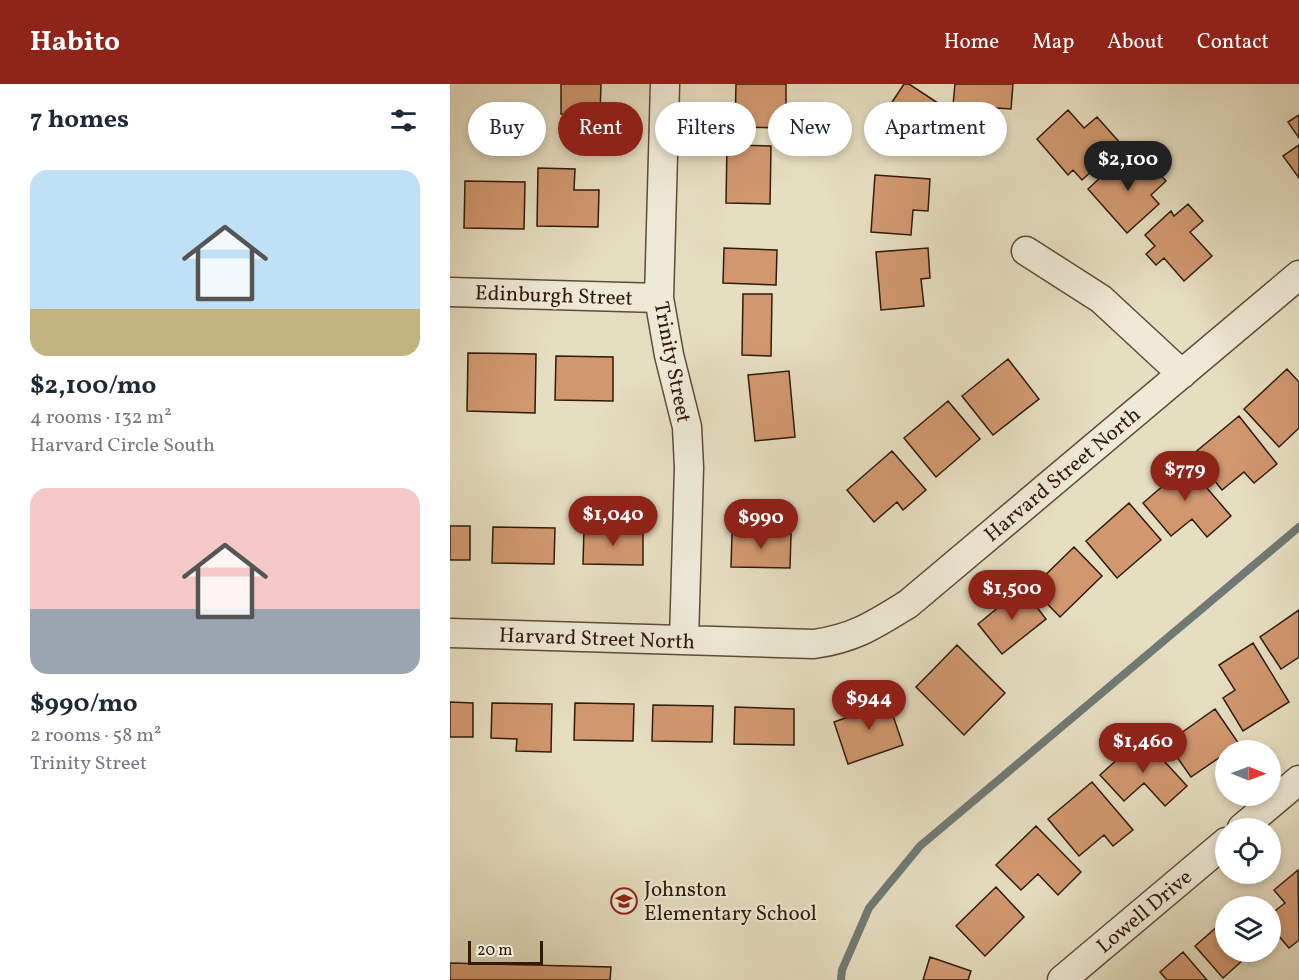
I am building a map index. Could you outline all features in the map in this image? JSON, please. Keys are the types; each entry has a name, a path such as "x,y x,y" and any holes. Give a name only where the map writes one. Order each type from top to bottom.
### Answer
{"street":[{"name":"Trinity Street","path":"664,84 659,298 665,338 687,427 689,468 684,640"},
{"path":"1026,251 1101,299 1182,374"},
{"name":"Harvard Street North","path":"450,633 814,644 836,641 868,629 908,604 1299,275"},
{"name":"Edinburgh Street","path":"450,292 659,298"},
{"path":"1254,818 1299,780"},
{"name":"Lowell Drive","path":"1062,980 1215,851"}],"building":[{"path":"561,84 601,84 600,102 561,102"},
{"path":"736,84 786,84 786,102 768,102 768,128 756,127 756,102 736,102"},
{"path":"904,84 909,84 936,102 892,102"},
{"path":"955,84 1013,84 1011,109 1007,109 1007,102 953,102"},
{"path":"1068,110 1084,128 1097,117 1121,144 1082,180 1073,170 1068,175 1037,139"},
{"path":"1299,115 1299,138 1288,122"},
{"path":"1299,145 1299,178 1283,156"},
{"path":"756,146 768,146 768,156 771,156 770,204 726,203 727,156 756,156"},
{"path":"1127,153 1145,173 1153,167 1166,181 1151,195 1159,204 1127,233 1088,189"},
{"path":"538,168 575,169 574,190 599,190 598,227 537,226"},
{"path":"875,175 930,179 928,211 913,210 911,235 871,232"},
{"path":"465,181 525,182 524,229 464,228"},
{"path":"1188,204 1203,221 1190,232 1212,256 1184,281 1164,258 1156,265 1146,254 1155,246 1145,235 1171,211 1174,216"},
{"path":"724,248 777,250 776,285 723,283"},
{"path":"928,248 930,278 921,279 924,306 881,310 876,252"},
{"path":"743,294 772,294 771,356 742,355"},
{"path":"468,353 536,354 535,413 467,411"},
{"path":"556,356 613,357 613,401 555,400"},
{"path":"1008,359 1039,399 993,435 962,396"},
{"path":"1287,369 1299,382 1299,428 1279,447 1244,409"},
{"path":"789,371 795,437 755,441 748,375"},
{"path":"948,401 980,439 936,477 904,438"},
{"path":"1239,416 1277,464 1254,483 1244,472 1222,490 1193,454"},
{"path":"892,451 926,490 903,510 897,502 874,522 847,490"},
{"path":"1181,458 1231,516 1207,537 1192,519 1171,536 1143,503 1164,485 1158,478"},
{"path":"1129,503 1161,540 1117,578 1086,541"},
{"path":"450,526 470,526 470,560 450,560"},
{"path":"493,527 555,528 554,564 492,563"},
{"path":"584,528 643,529 643,565 583,564"},
{"path":"732,533 791,534 790,568 731,567"},
{"path":"1074,547 1102,576 1060,617 1032,588"},
{"path":"1022,588 1046,619 1002,654 978,624"},
{"path":"1299,610 1299,657 1281,669 1260,637"},
{"path":"1253,643 1289,702 1243,731 1223,698 1235,690 1219,665"},
{"path":"957,645 1005,693 964,735 916,687"},
{"path":"885,692 903,745 848,764 834,722 868,710 864,699"},
{"path":"450,702 473,703 473,737 450,737"},
{"path":"492,703 552,704 551,752 516,751 517,739 491,738"},
{"path":"575,703 634,704 633,741 574,740"},
{"path":"653,705 713,706 712,742 652,741"},
{"path":"735,707 794,709 794,745 734,744"},
{"path":"1215,709 1236,740 1215,740 1215,761 1191,777 1167,743"},
{"path":"1142,737 1187,786 1165,806 1144,783 1124,801 1100,775"},
{"path":"1092,782 1133,830 1113,846 1104,835 1079,856 1048,819"},
{"path":"1036,826 1081,872 1058,895 1038,874 1021,890 996,865"},
{"path":"1298,870 1299,940 1289,948 1281,939 1281,906 1285,903 1274,890"},
{"path":"996,887 1024,917 985,956 956,926"},
{"path":"1215,929 1215,962 1241,962 1223,978 1195,946"},
{"path":"1183,952 1207,980 1167,980 1160,972"},
{"path":"930,957 971,971 968,980 923,980"},
{"path":"450,963 611,967 610,980 450,980"}],"waterway":[{"path":"841,980 842,970 869,908 920,846 1299,527"}],"place":[{"name":"Johnston Elementary School","path":"624,901"}]}
